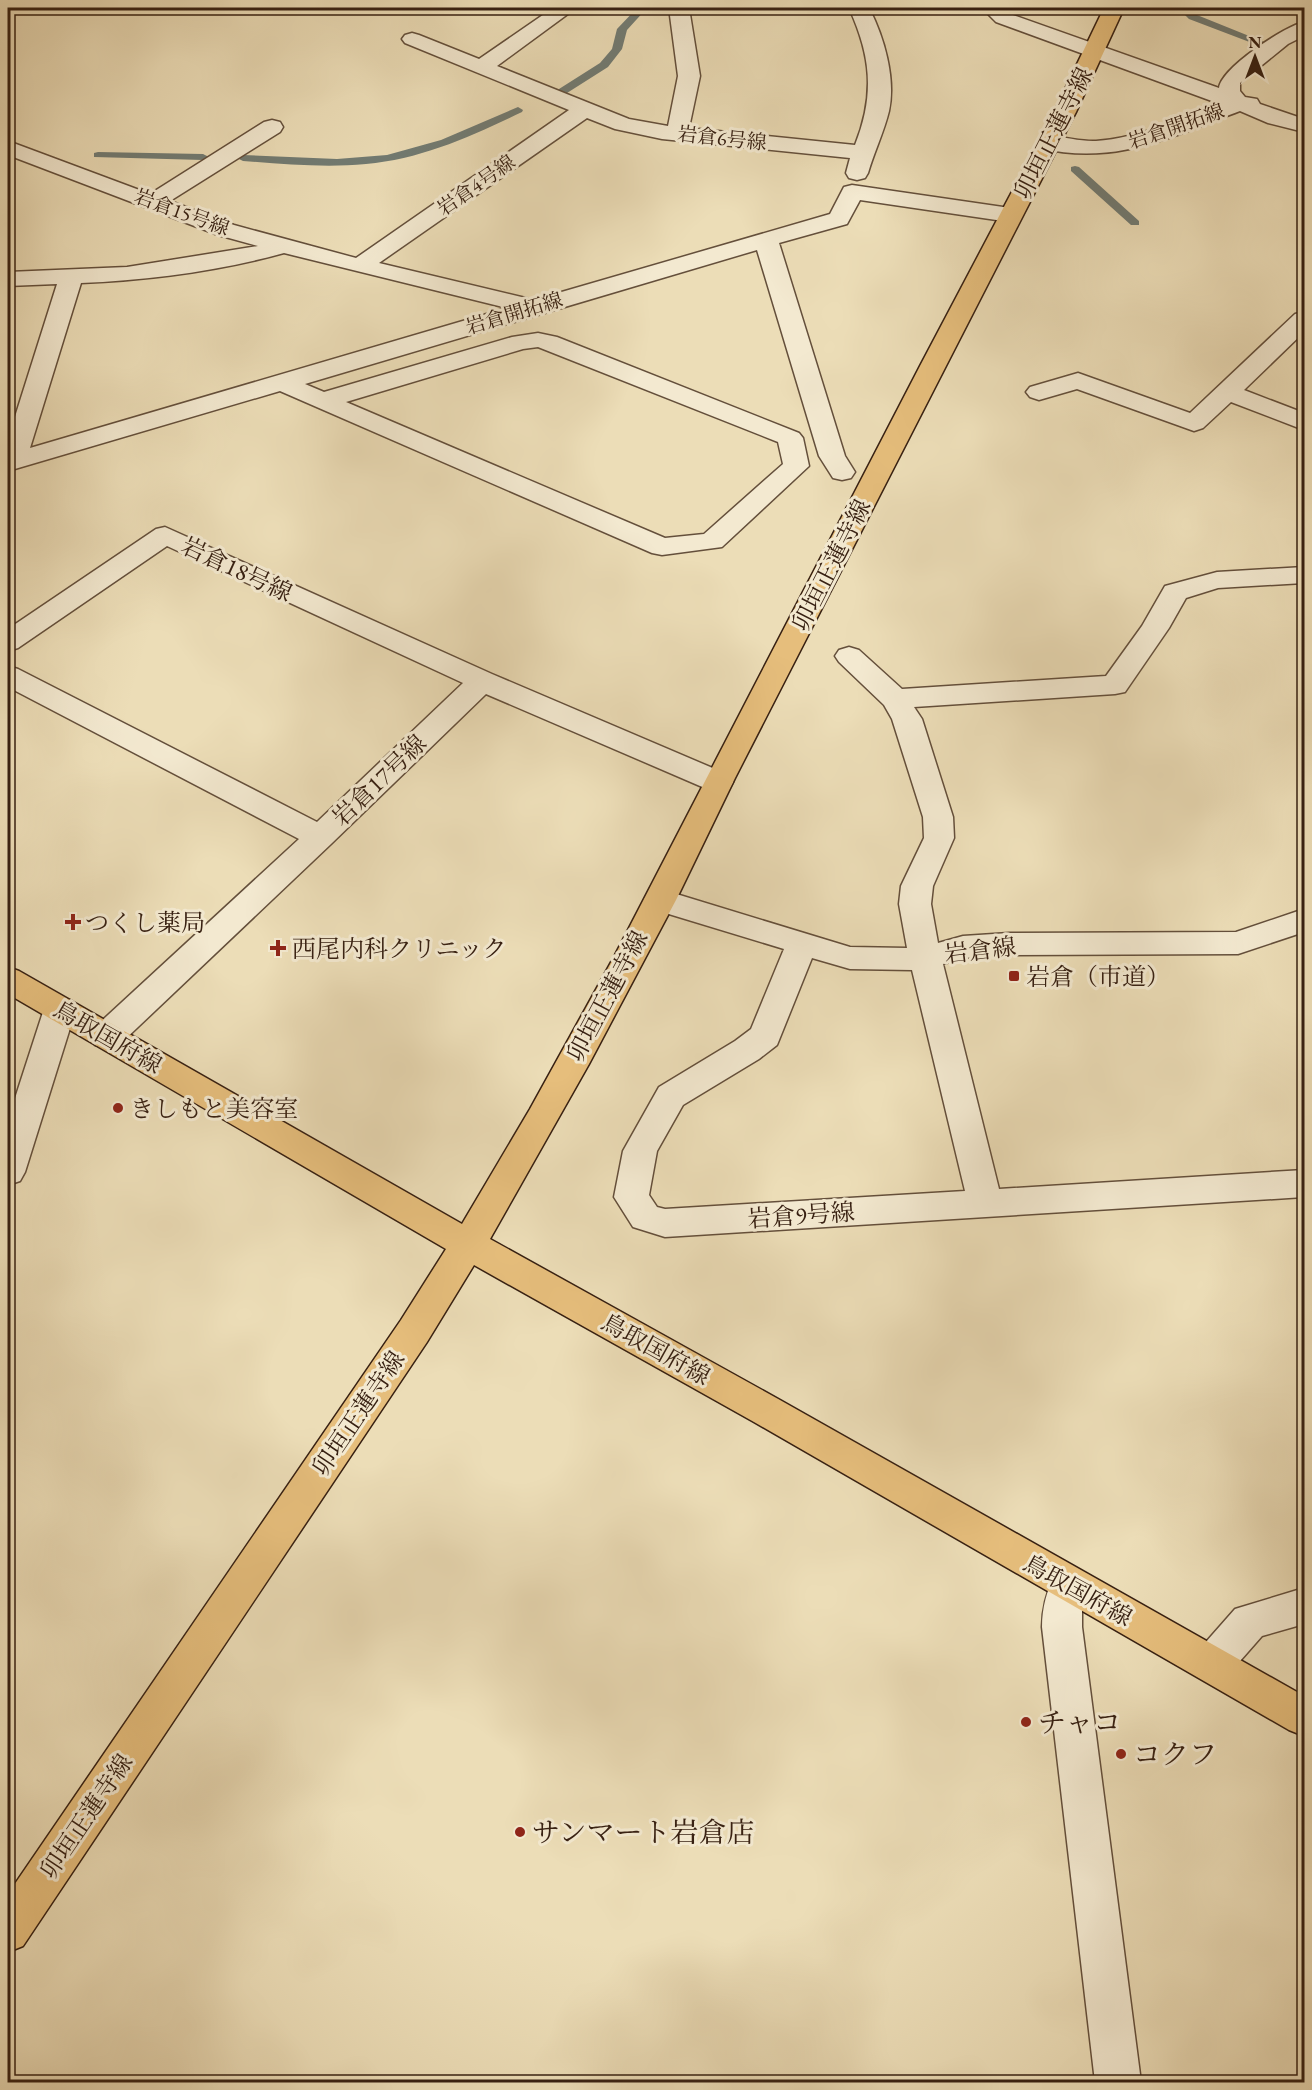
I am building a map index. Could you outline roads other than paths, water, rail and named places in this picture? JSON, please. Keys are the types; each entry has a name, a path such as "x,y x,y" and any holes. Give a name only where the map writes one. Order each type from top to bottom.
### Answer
{"main road":[{"name":"卯垣正蓮寺線","path":"8,1931 414,1331 469,1245 660,900 718,782 843,543 956,315 1048,143 1114,8"},
{"name":"鳥取国府線","path":"8,980 469,1245 1305,1717"}],"street":[{"path":"481,67 566,8"},
{"path":"677,133 689,76 679,8"},
{"name":"岩倉開拓線","path":"10,463 284,384 533,307 839,219 852,192 862,152 879,109 877,58 859,8"},
{"path":"992,8 1003,18 1305,126"},
{"path":"1239,104 1229,91 1230,81 1281,40 1305,28"},
{"path":"412,39 585,109"},
{"name":"岩倉開拓線","path":"1048,143 1093,148 1135,143 1239,104 1305,103"},
{"name":"岩倉6号線","path":"585,109 623,124 677,133 862,152"},
{"name":"岩倉4号線","path":"360,266 585,109"},
{"path":"153,202 272,127"},
{"name":"岩倉15号線","path":"8,148 226,230 360,266"},
{"path":"852,192 1010,215"},
{"path":"765,240 832,456 842,472"},
{"path":"8,279 127,274 247,256 284,245"},
{"path":"360,266 533,307"},
{"path":"10,463 72,275"},
{"path":"1039,392 1078,381 1194,423 1305,319"},
{"path":"284,384 322,401 662,547 712,541 796,466 790,438 538,340 521,342 322,401"},
{"path":"1227,392 1305,422"},
{"name":"岩倉18号線","path":"8,642 165,535 482,681"},
{"path":"895,699 1115,686 1155,628 1175,592 1216,580 1305,575"},
{"path":"849,656 895,699 907,719 938,817 939,838 917,886 915,904 925,958 985,1203"},
{"name":"岩倉17号線","path":"8,675 320,837 482,681"},
{"path":"482,681 718,782"},
{"path":"107,1036 320,837"},
{"name":"岩倉線","path":"660,900 850,958 891,960 925,958 963,947 1009,944 1238,943 1305,920"},
{"name":"岩倉9号線","path":"802,943 765,1036 747,1050 671,1096 651,1128 640,1151 631,1197 645,1217 665,1223 1305,1184"},
{"path":"8,1172 60,1010"},
{"path":"1069,1585 1062,1610 1062,1627 1118,2082"},
{"path":"1212,1664 1249,1622 1305,1606"}],"waterway":[{"path":"563,91 604,65 617,49 622,29 642,8"},
{"path":"1187,8 1187,12 1193,17 1264,44"},
{"path":"243,158 305,162 367,161 387,158 426,149 518,110"},
{"path":"98,155 203,157"},
{"path":"1075,169 1135,223"}],"place":[{"name":"つくし薬局","path":"73,922"},
{"name":"西尾内科クリニック","path":"278,948"},
{"name":"岩倉（市道）","path":"1014,976"},
{"name":"きしもと美容室","path":"118,1108"},
{"name":"チャコ","path":"1026,1722"},
{"name":"コクフ","path":"1121,1754"},
{"name":"サンマート岩倉店","path":"520,1832"}]}
